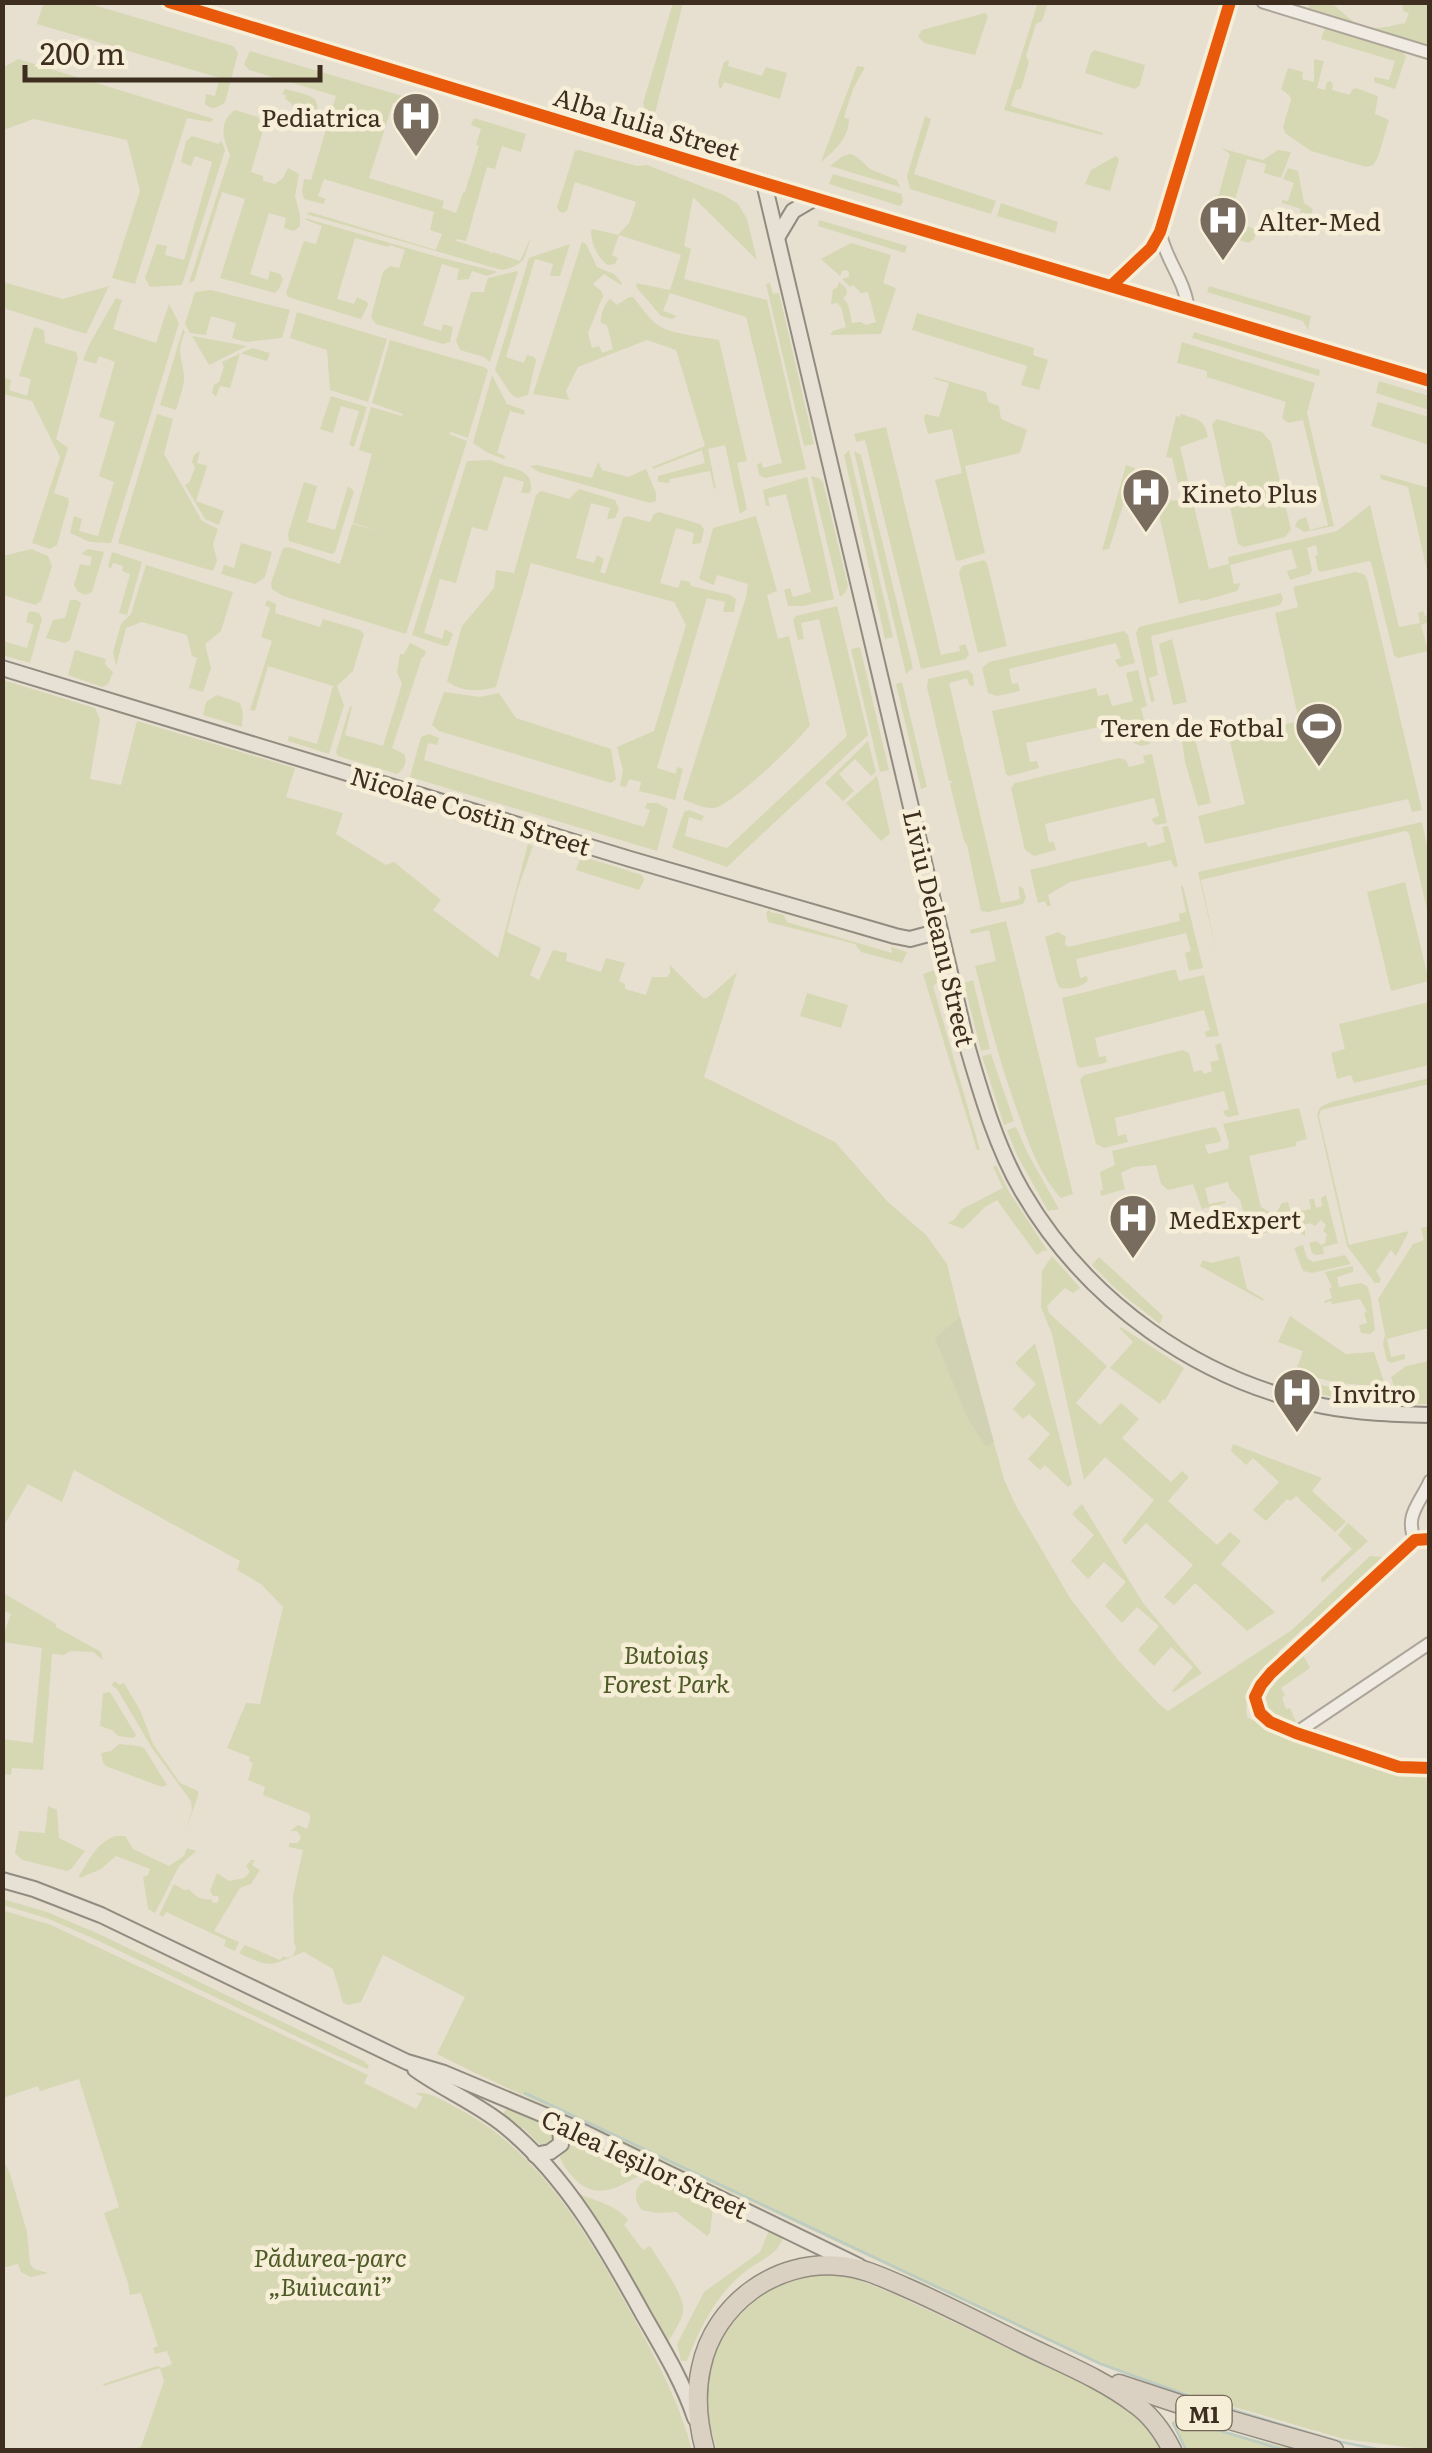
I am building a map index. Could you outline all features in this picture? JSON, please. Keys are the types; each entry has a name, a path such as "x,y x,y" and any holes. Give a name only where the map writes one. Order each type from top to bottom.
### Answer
{"highway":[{"path":"703,2442 698,2386 701,2367 714,2332 737,2302 768,2280 804,2267 841,2266 878,2275 1076,2370 1136,2404 1159,2427 1172,2450"},
{"name":"M1","path":"1076,2370 1334,2450"}],"main road":[{"name":"Alba Iulia Street","path":"169,2 1430,381"},
{"name":"Liviu Deleanu Street","path":"764,183 975,1072 1022,1192 1073,1262 1108,1297 1204,1365 1253,1386 1306,1402 1370,1413 1430,1415"},
{"path":"778,236 793,211 816,198"},
{"name":"Nicolae Costin Street","path":"2,668 895,936 916,938 940,931"},
{"name":"Calea Ieșilor Street","path":"2,1880 101,1915 406,2062 444,2073 560,2122 878,2275"},
{"name":"Calea Ieșilor Street","path":"406,2062 506,2127 579,2206 678,2376 703,2442"},
{"path":"535,2154 557,2149 562,2138 560,2122"}],"street":[{"path":"1112,285 1151,248 1160,232 1230,2"},
{"path":"1263,2 1430,53"},
{"path":"1160,232 1164,250 1186,292 1188,308"},
{"path":"1415,1540 1410,1519 1430,1481"},
{"path":"1430,1540 1415,1540 1260,1684 1255,1697 1260,1713 1270,1722 1296,1733 1399,1768 1430,1768"},
{"path":"1296,1733 1430,1643"}],"green space":[{"path":"44,2 87,3 233,46 238,53 225,102 215,108 205,104 206,94 215,96 220,78 37,24"},
{"path":"1038,2 1048,3 1042,21 1036,24 1021,89 1016,90 1011,106 1102,135 1004,110"},
{"path":"673,3 683,3 655,113 645,110 643,103"},
{"path":"1310,3 1332,3 1358,24 1381,28 1405,23 1409,13 1403,11 1402,3 1429,3 1429,48 1307,12"},
{"path":"985,13 988,16 975,55 924,43 918,36 922,30"},
{"path":"1325,28 1402,51 1406,57 1395,89 1374,82 1374,77 1389,80 1395,61 1321,39"},
{"path":"1094,50 1145,65 1140,85 1135,89 1085,73"},
{"path":"250,51 406,97 401,104 393,103 369,178 444,201 442,208 456,213 479,146 476,145 481,129 471,125 474,118 526,134 521,152 502,146 495,169 487,167 466,241 456,241 491,252 490,255 493,252 520,261 531,237 523,260 502,270 306,214 436,250 442,234 430,230 434,212 324,179 318,196 326,199 323,204 304,199 304,179 311,180 336,96 249,70 244,64"},
{"path":"18,59 214,119 210,122 187,118 135,284 112,278 140,191 127,140 34,119 3,130 3,68"},
{"path":"1314,59 1324,61 1317,88 1325,90 1330,81 1332,90 1350,95 1356,88 1378,96 1375,114 1389,120 1373,165 1366,167 1311,151 1285,133 1283,127 1291,100 1281,89 1288,68 1303,72 1302,79 1314,82"},
{"path":"729,60 728,66 762,76 766,67 787,73 780,99 724,82 721,89 718,82 724,62"},
{"path":"857,66 865,67 844,117 849,119 847,132 821,162"},
{"path":"285,89 313,98 317,107 314,125 299,123 299,109 282,94"},
{"path":"235,110 258,117 264,127 251,172 275,184 288,168 299,174 295,196 300,226 294,231 284,228 286,218 269,213 250,274 268,280 270,271 280,274 283,279 275,293 220,278 245,199 222,192 194,281 189,283 230,155 224,126"},
{"path":"925,116 931,119 914,174 996,201 991,214 910,189 907,176"},
{"path":"192,136 219,144 221,140 225,150 182,285 150,287 145,278 157,244 167,246 165,255 184,260 212,162 195,156 191,166 181,162 186,141"},
{"path":"1221,148 1263,160 1278,150 1291,152 1281,178 1264,173 1266,164 1247,159 1227,226 1246,232 1248,226 1257,231 1249,243 1209,230 1230,154"},
{"path":"575,151 637,166 647,165 738,204 747,219 757,260 693,197 684,246 691,249 684,279 767,300 806,469 765,478 759,475 757,465 761,462 763,468 782,463 746,317 670,293 663,311 677,316 661,316 636,283 670,290 681,255 619,235 612,255 618,258 615,264 608,265 598,255 591,231 618,235 629,223 636,202 575,182 567,211 559,211"},
{"path":"851,154 870,169 897,180 900,187 830,166"},
{"path":"1116,156 1119,159 1110,191 1085,184 1091,170"},
{"path":"1288,168 1298,171 1304,203 1313,209 1311,214 1302,212 1300,225 1275,237 1281,219 1297,223 1301,209 1282,203 1288,201 1294,183 1283,179"},
{"path":"833,174 902,194 903,202 900,206 829,184"},
{"path":"1001,203 1058,222 1055,233 997,216"},
{"path":"305,218 498,272 487,276 472,271 469,279 457,280 459,269 442,264 423,325 441,331 443,324 453,327 450,342 443,344 376,324 371,317 383,272 390,266 399,268 405,250 390,245 355,238 337,299 354,304 357,297 367,302 361,319 288,297 286,293 304,241 316,244 322,226"},
{"path":"819,220 907,246 905,253 818,226"},
{"path":"582,242 597,267 614,274 622,283 604,274 593,284 603,296 588,333 592,348 599,346 602,353 613,349 607,325 601,323 603,310 610,299 617,305 629,297 661,327 719,340 747,461 737,463 747,509 740,514 725,445 708,449 716,489 710,471 670,479 669,483 658,482 658,476 705,463 702,450 652,467 705,446 676,350 647,340 578,367 566,391 569,400 533,394"},
{"path":"851,243 891,255 883,283 896,288 881,334 830,335 846,327 841,307 831,304 833,289 839,282 846,288 843,298 852,323 876,322 868,292 850,287 842,279 849,277 849,272 842,271 840,276 821,259"},
{"path":"570,244 560,276 550,276 553,264 535,259 506,357 524,363 527,355 536,360 528,395 517,398 495,370 529,258"},
{"path":"518,271 490,362 460,350 456,341 471,292 484,292 488,278"},
{"path":"3,282 63,299 109,286 86,334 3,308"},
{"path":"770,283 773,294 779,293 814,444 804,446 766,284"},
{"path":"1209,286 1311,316 1308,330 1303,321 1207,292"},
{"path":"211,290 290,310 282,338 246,342 232,338 236,323 211,316 206,335 190,333 185,324 195,292"},
{"path":"116,298 122,300 113,329 156,343 169,304 179,323 111,543 90,542 70,533 74,516 82,519 79,531 98,536 114,482 99,476 115,422 99,417 115,362 99,356 96,364 83,360"},
{"path":"297,312 387,339 368,402 330,390 327,350 290,338"},
{"path":"917,313 1034,348 1033,355 1048,360 1039,390 1021,385 1027,366 912,330"},
{"path":"34,327 44,330 45,343 76,352 78,358 56,439 68,448 54,493 69,502 57,545 50,549 32,543 60,457 32,401 3,394 3,377 11,380 9,390 27,396 31,379 19,376"},
{"path":"183,329 180,349 184,379 176,410 160,405"},
{"path":"1194,332 1320,370 1319,376 1192,338"},
{"path":"192,336 247,346 209,365"},
{"path":"390,340 488,370 468,438 449,434 467,441 406,634 283,596 272,589 271,583 283,548 340,564 352,524 377,530 353,523 372,454 359,450 371,407 403,414 372,403"},
{"path":"1182,342 1315,383 1307,413 1334,526 1304,532 1295,526 1306,517 1310,530 1328,525 1303,420 1288,423 1282,418 1286,402 1207,377 1207,371 1177,363"},
{"path":"252,348 270,353 267,361 241,353"},
{"path":"240,354 230,388 220,386 216,397 212,393 224,367 222,362"},
{"path":"492,375 507,404 524,410 525,415 510,411 497,453 504,459 473,443"},
{"path":"934,377 986,392 988,402 999,406 1001,419 1027,430 1020,453 965,466 985,553 958,561 935,480 962,473 952,429 928,434 924,419 925,414 939,417 949,383"},
{"path":"1379,381 1429,396 1429,410 1376,393"},
{"path":"331,396 367,407 354,447 349,445 359,411 341,406 333,433 320,429"},
{"path":"1378,402 1429,417 1429,445 1371,426"},
{"path":"157,414 173,419 164,454 202,521 218,529 213,544 217,561 213,571 118,543"},
{"path":"1181,414 1202,423 1208,437 1180,447 1209,569 1229,564 1228,557 1337,531 1370,505 1399,627 1420,623 1418,613 1423,611 1425,616 1429,615 1429,622 1421,625 1428,651 1394,656 1371,562 1321,572 1316,545 1307,548 1310,574 1290,580 1287,571 1297,568 1291,549 1230,565 1234,584 1241,583 1237,591 1179,604 1159,514 1147,516 1144,499 1182,501 1172,458 1166,457 1176,416"},
{"path":"1217,419 1262,432 1271,442 1291,530 1285,537 1244,547 1238,544 1212,424"},
{"path":"886,427 941,655 960,651 959,646 965,644 969,654 966,659 921,669 865,440 856,442 854,434"},
{"path":"849,450 893,637 885,639 844,455"},
{"path":"200,451 197,463 207,466 196,501 224,511 219,525 205,519 185,485 195,468 194,455"},
{"path":"854,451 861,455 913,668 906,674"},
{"path":"491,460 525,474 531,485 530,493 521,493 524,482 504,476 487,531 472,527 456,583 440,579 424,633 442,639 445,629 453,634 448,646 412,635 467,461"},
{"path":"598,462 602,470 628,477 646,469 656,501 650,503 539,472 530,466 592,478"},
{"path":"1126,465 1135,468 1109,549 1102,550"},
{"path":"1380,474 1429,488 1429,579 1408,487 1381,479"},
{"path":"811,476 823,482 848,586 840,597"},
{"path":"807,477 834,599 788,606 784,590 790,588 793,597 811,592 786,494 768,498 770,506 766,506 763,490"},
{"path":"304,482 317,486 307,522 335,530 348,486 354,491 332,554 289,541"},
{"path":"579,489 615,500 619,509 615,518 607,519 610,508 591,503 576,558 594,563 597,555 604,559 600,572 605,574 623,518 650,522 659,512 700,524 704,529 701,543 692,544 694,533 676,528 660,583 678,588 681,580 736,599 734,612 723,612 725,602 707,598 657,768 676,774 677,767 683,769 675,800 639,791 641,782 629,779 626,787 620,786 623,770 617,747 654,731 686,625 674,602 531,563 496,687 470,690 447,681 462,626 494,588 496,570 514,573 536,495 541,491 569,499"},
{"path":"756,516 777,591 767,595 778,639 789,636 810,725 749,785 723,805 706,808 683,799 748,584 717,575 714,585 699,579 713,528"},
{"path":"241,543 272,552 265,577 255,584 221,574 224,565 234,568"},
{"path":"31,549 48,556 52,566 41,601 35,605 3,595 3,556"},
{"path":"88,549 104,552 92,592 85,595 74,585 80,564 90,566 92,557 81,554"},
{"path":"112,552 142,562 127,615 119,613 130,574 122,571 123,566 113,563 108,567"},
{"path":"984,560 1007,646 978,653 959,573 962,566"},
{"path":"146,565 233,592 221,631 205,644 211,668 203,692 189,688 197,658 192,656 187,635 142,622 126,628 116,666 113,652 121,624 131,614"},
{"path":"1355,572 1367,579 1422,810 1412,812 1408,799 1205,844 1198,816 1245,804 1229,738 1299,721 1275,613 1298,607 1293,587"},
{"path":"1281,593 1280,605 1151,636 1158,675 1149,678 1155,701 1151,702 1136,633 1139,627"},
{"path":"70,600 81,603 70,640 65,643 46,638 53,620 65,618"},
{"path":"267,600 276,604 275,613 320,627 323,619 364,634 353,671 337,686 344,705 329,754 288,741 289,736 317,744 333,686 268,666 255,711 250,710 272,641 261,637 270,608 265,605"},
{"path":"837,606 868,735 727,867 672,847 684,812 689,810 704,816 702,821 689,817 685,836 727,848 847,736 819,619 801,623 804,639 798,640 793,620"},
{"path":"29,611 39,613 42,619 30,663 2,655 3,641 27,648 34,625 26,622"},
{"path":"1124,631 1135,663 1119,667 1115,660 1121,658 1116,643 1009,669 1012,684 1018,683 1020,691 997,696 988,693 982,668 989,662"},
{"path":"1172,639 1187,702 1173,705 1159,644"},
{"path":"410,643 426,651 392,748 404,754 403,768 397,774 338,756 350,706 345,735 383,746 402,684 397,672 400,654"},
{"path":"860,647 889,770 880,772 851,649"},
{"path":"75,650 106,659 105,664 113,672 108,684 102,687 68,675"},
{"path":"968,670 974,685 970,686 967,678 949,683 1001,903 1020,899 1018,886 1023,888 1026,898 1023,904 988,912 981,911 950,784 953,781 949,781 927,687 928,679"},
{"path":"1138,670 1147,706 1141,708 1150,744 1134,743 1141,737 1136,719 1026,743 1030,762 1037,761 1039,768 1006,774 992,711 1096,688 1098,696 1108,694 1112,706 1133,701 1126,673"},
{"name":"Butoiaș Forest Park","path":"3,680 95,708 100,720 90,779 121,785 137,721 295,768 286,797 343,813 336,834 386,865 394,862 441,900 433,910 498,958 528,844 533,846 507,932 541,948 530,975 539,980 553,950 567,953 566,961 601,972 606,958 625,963 619,981 625,989 646,995 652,977 667,977 670,965 703,998 737,972 704,1077 835,1142 888,1202 926,1235 947,1264 1004,1479 1015,1504 1070,1598 1118,1660 1168,1711 1292,1630 1370,1556 1392,1558 1384,1558 1376,1566 1379,1570 1316,1628 1306,1626 1279,1651 1276,1664 1254,1685 1246,1708 1247,1717 1302,1741 1400,1771 1429,1772 1429,2450 1344,2439 1135,2378 1091,2361 469,2070 437,2054 465,1997 383,1955 361,2002 348,2005 343,2003 333,1969 304,1952 272,1964 239,1953 245,1945 280,1960 293,1956 296,1948 293,1895 303,1850 289,1847 289,1843 298,1843 301,1837 297,1831 290,1831 298,1825 307,1829 310,1814 263,1795 265,1787 248,1780 253,1763 250,1757 227,1748 246,1703 260,1704 283,1607 261,1584 237,1570 240,1561 74,1470 62,1502 28,1484 3,1527"},
{"path":"902,682 927,787 921,789 896,684"},
{"path":"444,692 480,697 499,693 516,718 611,749 616,779 611,783 439,731 432,725"},
{"path":"217,695 240,703 242,727 203,715 206,702"},
{"path":"429,734 439,738 437,745 428,743 424,760 644,827 650,810 645,808 647,803 657,803 668,809 657,851 410,777 421,737"},
{"path":"1195,738 1211,803 1198,806 1182,741"},
{"path":"868,741 876,772 871,776 855,759 839,774 854,791 843,801 825,783"},
{"path":"1152,754 1167,823 1156,825 1151,819 1159,816 1154,798 1045,824 1049,842 1054,842 1056,850 1034,856 1025,850 1011,788 1015,783 1119,758 1126,760 1129,767 1145,763 1143,756"},
{"path":"877,776 890,833 881,841 846,803"},
{"path":"1422,822 1429,855 1429,918 1409,833 1405,831 1201,880 1218,959 1198,872"},
{"path":"1168,826 1178,866 1174,867 1171,860 1070,882 1048,895 1051,906 1045,901 1038,903 1030,870 1146,842 1148,847 1165,842 1162,827"},
{"path":"581,856 642,875 644,880 639,890 576,870"},
{"path":"1405,882 1429,981 1391,991 1367,892"},
{"path":"1181,886 1203,968 1189,971 1185,953 1191,951 1186,933 1076,959 1080,978 1087,976 1088,980 1075,987 1060,988 1045,937 1058,932 1066,937 1068,947 1180,921 1179,914 1186,912"},
{"path":"769,909 784,915 787,922 892,953 891,947 907,952 902,963 861,952 855,944 768,922"},
{"path":"1006,921 1073,1194 1061,1198 1041,1170 1027,1138 975,966 996,961 989,930 971,934 970,930"},
{"path":"935,970 938,982 933,986 980,1150 923,974"},
{"path":"1176,970 1179,981 1204,975 1219,1036 1206,1037 1205,1032 1210,1030 1204,1010 1095,1038 1099,1057 1106,1056 1107,1061 1080,1068 1062,998"},
{"path":"973,980 990,1049 981,1051 964,983"},
{"path":"807,993 848,1005 841,1028 800,1016"},
{"path":"1429,1002 1429,1065 1354,1083 1351,1075 1337,1079 1331,1053 1345,1049 1339,1024"},
{"path":"1221,1043 1239,1115 1225,1115 1223,1111 1229,1109 1224,1091 1115,1118 1118,1136 1126,1134 1128,1142 1104,1148 1096,1144 1080,1080 1084,1075 1183,1050 1189,1053 1194,1072 1202,1070 1204,1074 1212,1071 1210,1062 1219,1060 1215,1045"},
{"path":"991,1054 1014,1121 1004,1125 982,1056"},
{"path":"1429,1078 1429,1084 1321,1110 1319,1116 1349,1245 1409,1231 1396,1256 1391,1250 1376,1271 1381,1279 1375,1283 1347,1246 1317,1114 1320,1107 1331,1102"},
{"path":"1299,1108 1307,1139 1296,1142 1296,1146 1249,1156 1261,1207 1275,1215 1282,1203 1288,1202 1291,1213 1311,1209 1309,1199 1314,1199 1316,1208 1322,1206 1321,1198 1326,1195 1338,1243 1323,1247 1324,1254 1312,1253 1309,1243 1325,1243 1326,1225 1321,1220 1315,1226 1305,1225 1305,1236 1293,1227 1250,1236 1240,1200 1228,1182 1205,1188 1209,1204 1226,1203 1202,1209 1193,1184 1168,1190 1161,1184 1156,1165 1133,1167 1121,1173 1125,1189 1101,1196 1100,1172 1115,1165 1112,1151 1214,1127 1221,1139 1205,1145 1208,1154 1228,1149 1223,1124"},
{"path":"1016,1127 1059,1209 1048,1211 1017,1155 1007,1130"},
{"path":"996,1165 1046,1252 1037,1255 997,1200 963,1229 948,1223 962,1209 1003,1188 993,1167"},
{"path":"1429,1226 1429,1328 1387,1339 1391,1357 1405,1354 1405,1359 1391,1363 1383,1344 1385,1334 1378,1299 1413,1244 1424,1240 1421,1228"},
{"path":"1303,1245 1307,1258 1313,1262 1345,1255 1351,1264 1312,1273 1303,1271 1294,1248"},
{"path":"1052,1256 1080,1288 1073,1293 1065,1288 1047,1306 1049,1313 1107,1366 1076,1403 1100,1425 1121,1403 1139,1419 1122,1438 1171,1482 1182,1471 1189,1477 1168,1501 1217,1545 1230,1532 1241,1541 1221,1564 1275,1612 1247,1631 1195,1583 1174,1605 1164,1597 1193,1565 1146,1523 1125,1545 1122,1540 1154,1500 1105,1457 1084,1480 1052,1334 1041,1307 1042,1271"},
{"path":"1239,1256 1247,1289 1263,1301 1200,1266 1203,1260 1211,1263"},
{"path":"1099,1257 1163,1316 1160,1324 1092,1265"},
{"path":"1353,1266 1353,1272 1337,1277 1339,1287 1361,1283 1367,1286 1375,1330 1370,1334 1361,1333 1359,1325 1367,1323 1367,1312 1360,1299 1332,1304 1324,1301 1332,1298 1325,1272"},
{"path":"1290,1316 1346,1354 1374,1352 1384,1387 1339,1383 1295,1373 1303,1351 1278,1342"},
{"path":"960,1317 994,1442 986,1446 967,1417 935,1338"},
{"path":"1121,1327 1184,1368 1160,1404 1110,1368 1133,1342"},
{"path":"1035,1343 1072,1484 1068,1487 1045,1465 1040,1470 1028,1459 1050,1434 1029,1414 1023,1419 1013,1409 1036,1384 1015,1363"},
{"path":"1429,1361 1429,1404 1399,1404 1391,1377 1406,1366"},
{"path":"1283,1375 1326,1386 1383,1393 1387,1402 1297,1389 1284,1385"},
{"path":"1233,1444 1322,1478 1312,1491 1346,1522 1335,1532 1296,1496 1291,1501 1287,1499 1266,1521 1253,1510 1279,1482 1253,1458 1246,1465 1231,1451"},
{"path":"1082,1504 1143,1603 1202,1673 1174,1692 1193,1667 1171,1647 1154,1666 1138,1650 1159,1626 1137,1607 1122,1623 1105,1606 1126,1582 1104,1562 1088,1579 1071,1561 1094,1535 1072,1514"},
{"path":"1348,1523 1368,1541 1322,1583 1321,1578 1352,1549 1338,1535"},
{"path":"3,1593 101,1652 103,1660 93,1652 52,1654 43,1770 12,1768 11,1775 3,1774 3,1739 33,1743 42,1648 3,1642 11,1614 3,1610"},
{"path":"1319,1636 1321,1639 1303,1655 1310,1668 1281,1688 1286,1709 1290,1708 1297,1724 1285,1724 1265,1713 1263,1688"},
{"path":"115,1681 119,1685 124,1683 153,1744 180,1783 198,1791 184,1834 191,1801 111,1685"},
{"path":"110,1692 136,1735 134,1738 118,1736 100,1726 103,1693"},
{"path":"119,1744 144,1748 167,1785 162,1787 106,1766 101,1753"},
{"path":"48,1806 57,1810 59,1838 85,1851 67,1871 22,1860 15,1853 19,1831 45,1833"},
{"path":"116,1836 125,1836 133,1849 169,1866 184,1856 187,1848 196,1851 179,1866 155,1913 148,1909 143,1877 150,1869 116,1856 101,1869 80,1878 94,1852"},
{"path":"251,1860 260,1870 251,1884 240,1888 214,1931 239,1942 235,1951 224,1946 226,1940 166,1912 163,1917 159,1915 174,1884 217,1903 218,1896 210,1891 217,1873 229,1881 244,1878 250,1872 246,1866"},
{"path":"2,1899 47,1912 99,1934 369,2066 367,2069 331,2053 49,1919 3,1905"},
{"name":"Pădurea-parc „Buiucani”","path":"2,1910 51,1925 368,2075 364,2083 416,2109 423,2097 415,2093 426,2094 487,2126 540,2174 583,2232 661,2370 692,2450 130,2450 141,2447 164,2381 160,2368 103,2384 172,2364 167,2351 155,2354 153,2348 158,2346 141,2293 130,2295 104,2213 119,2207 79,2079 40,2091 38,2086 3,2098"},
{"path":"508,2105 556,2131 556,2138 543,2148 523,2128 516,2129 502,2116"},
{"path":"583,2142 646,2172 609,2190 582,2185 560,2157 569,2146"},
{"path":"3,2159 27,2232 30,2264 48,2273 31,2277 21,2272 18,2264 3,2268"},
{"path":"652,2179 713,2207 710,2233 707,2236 676,2212 642,2210 636,2191"},
{"path":"578,2196 624,2215 628,2220 624,2225 643,2250 650,2246 671,2279 683,2312 668,2342"},
{"path":"770,2228 781,2233 780,2244 724,2292 687,2361 681,2361 677,2344 704,2292 760,2252"},
{"path":"815,2271 848,2276 892,2293 1101,2392 1137,2416 1163,2450 717,2450 706,2388 712,2355 727,2325 763,2290"},
{"path":"1178,2416 1296,2450 1185,2450 1172,2423"}],"waterway":[{"path":"525,2093 1101,2364 1201,2400 1341,2442 1382,2450"},
{"path":"1178,2418 1284,2450"},
{"path":"1173,2423 1186,2450"}],"cycle path":[{"path":"169,2 1430,381"},
{"path":"1112,285 1151,248 1160,232 1230,2"},
{"path":"1430,1539 1415,1540 1271,1673 1255,1697 1260,1713 1270,1722 1296,1733 1399,1767 1430,1768"}],"place":[{"name":"Pediatrica","path":"416,158"},
{"name":"Alter-Med","path":"1223,262"},
{"name":"Kineto Plus","path":"1146,534"},
{"name":"Teren de Fotbal","path":"1319,768"},
{"name":"MedExpert","path":"1133,1260"},
{"name":"Invitro","path":"1297,1434"}]}
